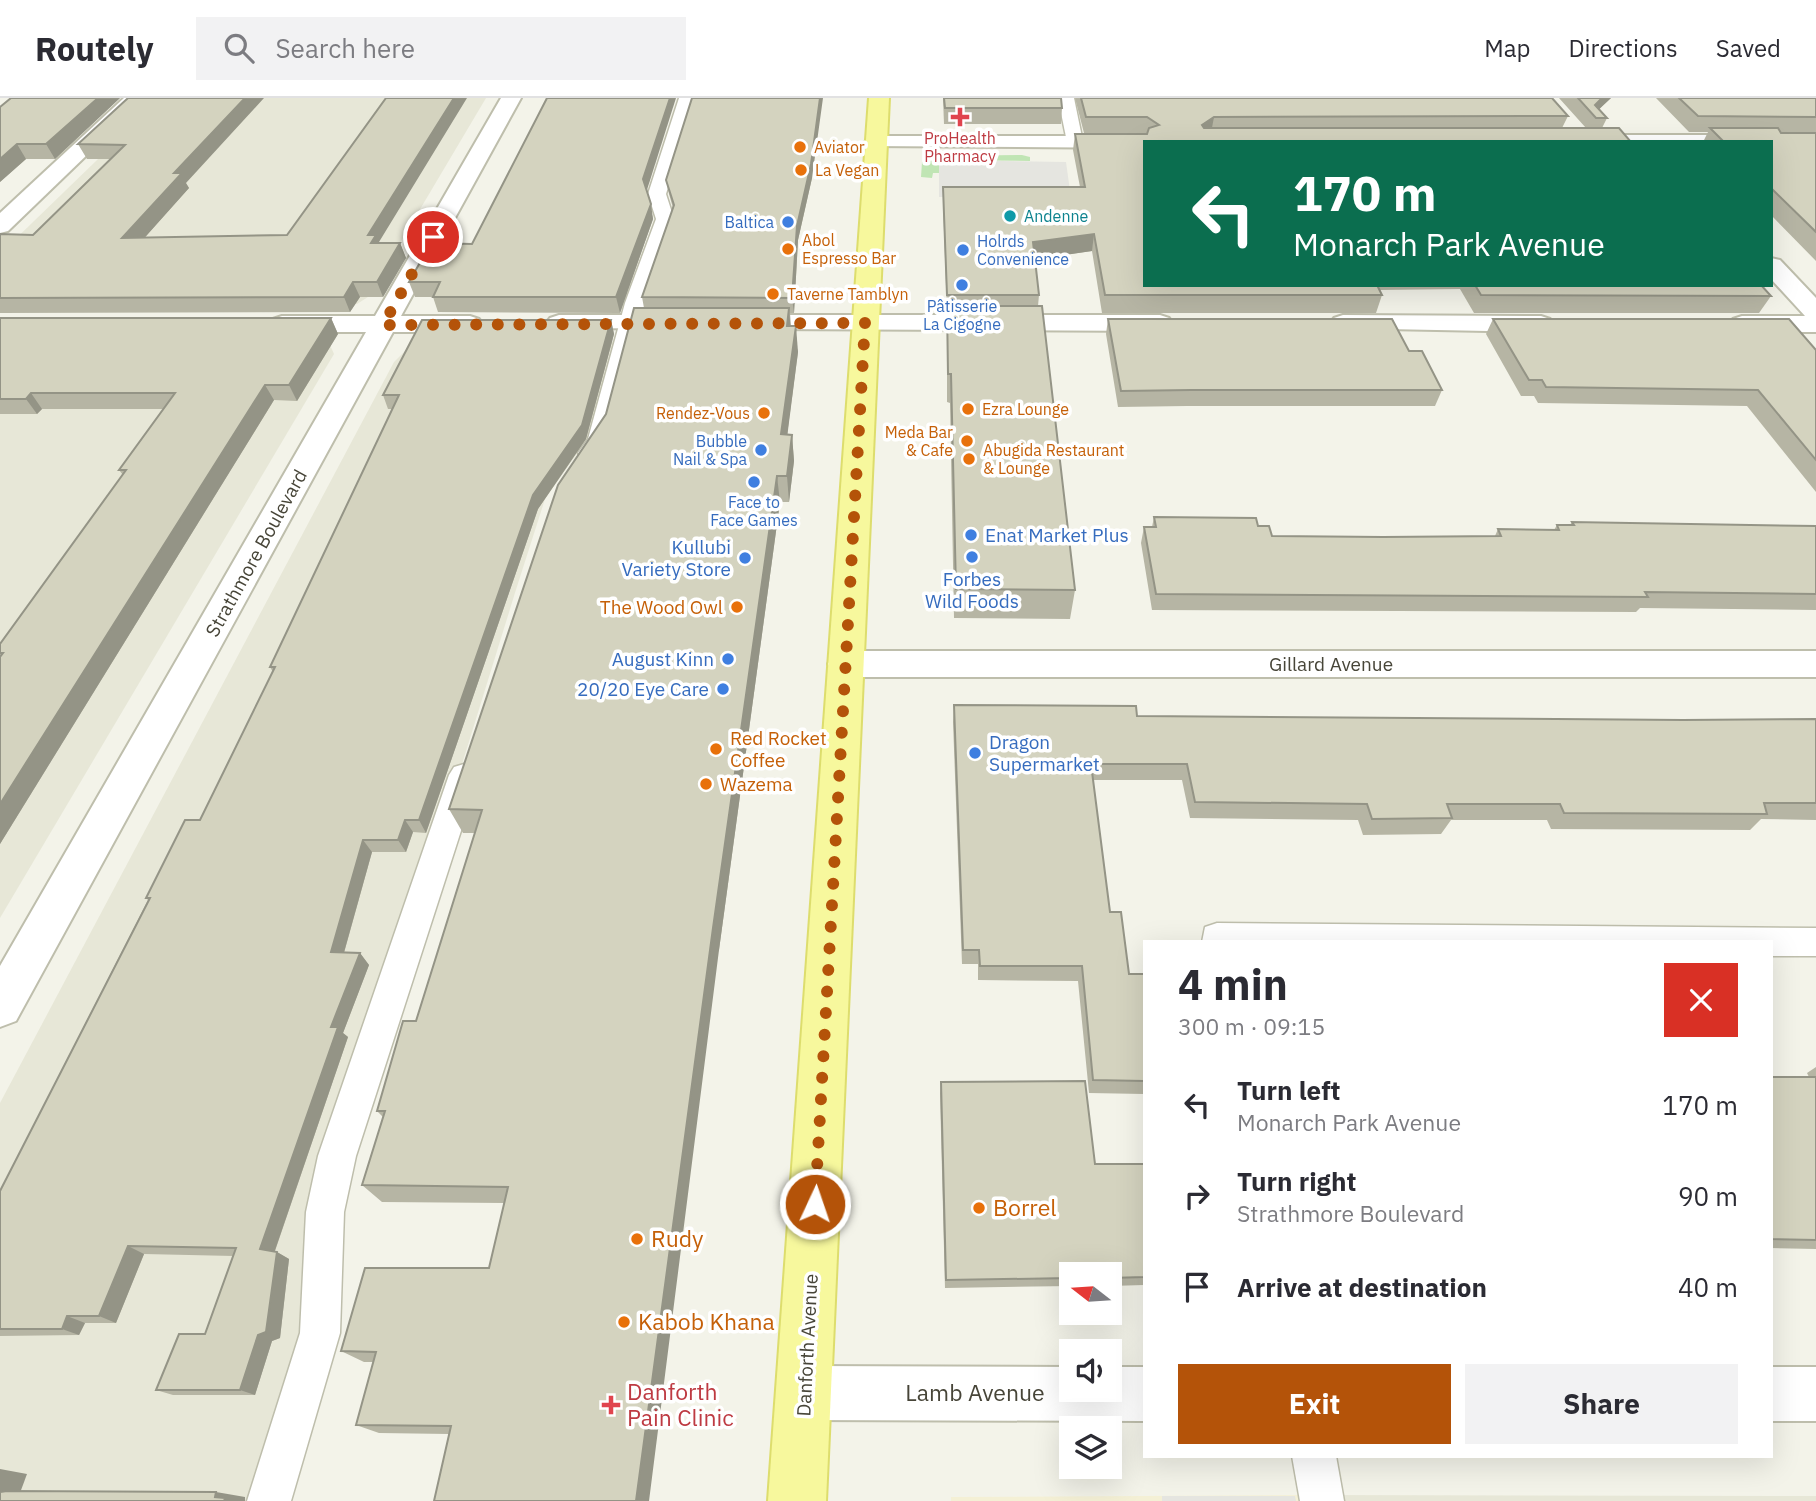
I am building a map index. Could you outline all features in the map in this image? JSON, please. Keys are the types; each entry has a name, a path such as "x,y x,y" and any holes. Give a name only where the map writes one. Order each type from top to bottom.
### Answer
{"main road":[{"name":"Danforth Avenue","path":"797,1501 878,98"}],"street":[{"path":"0,226 136,98"},
{"name":"Strathmore Boulevard","path":"0,1007 511,98"},
{"path":"1566,122 1581,140"},
{"path":"1773,141 1816,141"},
{"path":"875,142 1143,142"},
{"path":"1773,267 1816,313"},
{"path":"537,323 1185,323"},
{"path":"1324,323 1560,324"},
{"path":"252,324 498,324"},
{"path":"1713,324 1816,324"},
{"name":"Gillard Avenue","path":"845,664 1816,664"},
{"name":"Lamb Avenue","path":"805,1393 1143,1394"},
{"path":"1773,1394 1816,1394"}],"lane":[{"path":"568,482 598,440 630,323 665,219 656,194 687,98"},
{"path":"1066,98 1075,142"},
{"path":"269,1501 320,1333 325,1212 337,1156 475,742"},
{"path":"1218,940 1217,937 1576,940"},
{"path":"1773,942 1816,942"},
{"path":"1314,1458 1322,1501"}],"shaded area":[{"path":"161,98 486,98 368,297 357,304 339,307 0,254"},
{"path":"939,160 1066,162 1071,198 939,197"},
{"path":"0,339 330,345 334,354 0,918"},
{"path":"434,340 617,341 587,440 545,499 514,596 441,832 297,1368 253,1501 0,1501 0,1103 394,362 407,349"},
{"path":"1311,1495 1816,1496 1816,1501 1312,1501"},
{"path":"1311,1495 1312,1501 951,1501 951,1497"},
{"path":"1162,1496 1295,1496 1296,1501 1162,1501"}],"green space":[{"path":"937,156 1030,157 1030,161 940,160 939,173 933,173 932,178 921,177 922,162"}],"building":[{"path":"11,98 98,98 46,144 17,144 0,159 0,107"},
{"path":"128,98 245,98 174,173 182,173 122,238 287,235 386,98 454,98 368,235 376,235 371,243 400,243 377,282 353,282 344,297 0,298 0,234 33,235 125,145 78,144"},
{"path":"547,98 670,98 643,179 651,204 616,297 433,297 440,282 409,282 431,243 472,244"},
{"path":"692,98 820,98 811,164 797,226 792,298 642,297 674,205 666,180"},
{"path":"944,98 1061,98 1062,108 945,108"},
{"path":"1081,98 1552,98 1568,116 1214,117 1202,125 1204,128 1619,128 1629,140 1143,140 1143,287 1378,287 1382,295 1105,295 1094,234 1033,242 1039,295 947,295 943,187 1085,187 1075,134 1147,134 1149,128 1159,125 1147,117 1086,117"},
{"path":"1578,98 1602,98 1595,105 1607,118 1596,118"},
{"path":"1679,98 1816,98 1816,117 1698,116"},
{"path":"1710,128 1778,128 1781,133 1816,133 1816,232 1773,190 1773,140 1722,140"},
{"path":"1476,287 1763,287 1771,296 1481,295"},
{"path":"947,306 1042,306 1075,590 956,589"},
{"path":"634,308 789,308 787,326 796,326 781,434 792,435 787,476 777,476 636,1501 434,1501 451,1426 356,1425 376,1352 341,1351 365,1268 489,1268 508,1187 362,1185 385,1111 377,1111 403,1021 416,1021 482,810 449,809 558,485 606,414"},
{"path":"0,318 331,318 289,385 265,385 0,804 0,657 3,653 0,653 0,644 126,470 119,470 175,393 31,393 26,399 0,399"},
{"path":"1108,319 1392,319 1409,351 1422,351 1442,390 1121,391"},
{"path":"1493,319 1789,319 1816,350 1816,460 1758,390 1546,387 1542,380 1529,380"},
{"path":"422,320 611,320 582,425 533,495 419,820 405,820 398,840 363,840 331,952 360,953 331,1027 338,1027 260,1249 277,1252 266,1332 258,1335 240,1390 156,1390 179,1334 205,1334 236,1248 128,1246 99,1316 67,1316 62,1329 0,1329 0,1191 150,898 146,898 185,820 200,820 275,667 270,667 399,395 383,395"},
{"path":"1154,517 1256,518 1258,526 1269,526 1272,536 1501,536 1498,529 1559,530 1557,525 1574,525 1572,522 1816,526 1816,594 1645,592 1648,597 1156,594 1144,527 1156,527"},
{"path":"954,705 1136,706 1137,716 1816,719 1816,803 1764,803 1767,814 1564,813 1560,804 1447,804 1452,818 1372,819 1367,804 1195,802 1187,764 1091,764 1110,912 1121,912 1129,974 1143,974 1143,1081 1093,1080 1082,966 980,966 979,950 963,950"},
{"path":"1773,1077 1816,1077 1816,1240 1773,1239"},
{"path":"1085,1081 1095,1164 1143,1164 1143,1277 1122,1278 1122,1262 1059,1262 1059,1278 946,1280 941,1082"},
{"path":"0,1492 216,1492 215,1497 225,1498 224,1501 0,1501"}],"place":[{"name":"ProHealth Pharmacy","path":"960,117"},
{"name":"Aviator","path":"800,147"},
{"name":"La Vegan","path":"801,170"},
{"name":"Andenne","path":"1010,216"},
{"name":"Baltica","path":"788,222"},
{"name":"Abol Espresso Bar","path":"788,249"},
{"name":"Holrds Convenience","path":"963,250"},
{"name":"Pâtisserie La Cigogne","path":"962,285"},
{"name":"Taverne Tamblyn","path":"773,294"},
{"name":"Ezra Lounge","path":"968,409"},
{"name":"Rendez-Vous","path":"764,413"},
{"name":"Meda Bar & Cafe","path":"967,441"},
{"name":"Bubble Nail & Spa","path":"761,450"},
{"name":"Abugida Restaurant & Lounge","path":"969,459"},
{"name":"Face to Face Games","path":"754,482"},
{"name":"Enat Market Plus","path":"971,535"},
{"name":"Forbes Wild Foods","path":"972,557"},
{"name":"Kullubi Variety Store","path":"745,558"},
{"name":"The Wood Owl","path":"737,607"},
{"name":"August Kinn","path":"728,659"},
{"name":"20/20 Eye Care","path":"723,689"},
{"name":"Red Rocket Coffee","path":"716,749"},
{"name":"Dragon Supermarket","path":"975,753"},
{"name":"Wazema","path":"706,784"},
{"name":"Borrel","path":"979,1208"},
{"name":"Rudy","path":"637,1239"},
{"name":"Kabob Khana","path":"624,1322"},
{"name":"Danforth Pain Clinic","path":"611,1405"}],"route":[{"path":"433,237 383,325 865,323 815,1204"}]}
